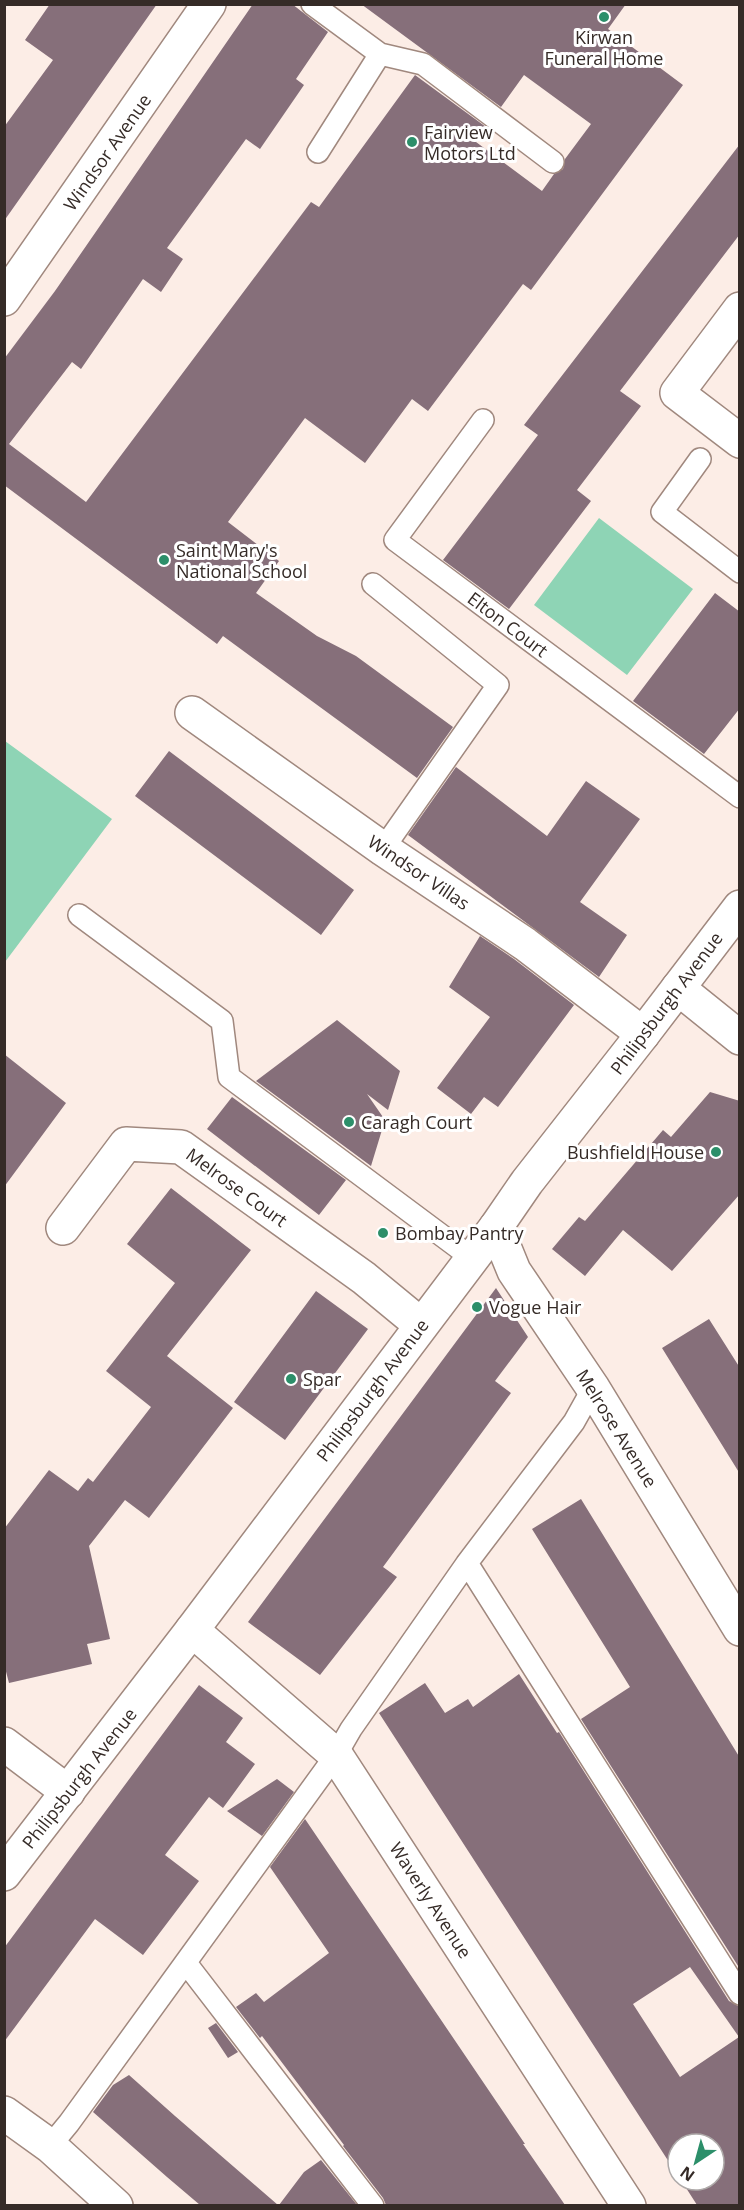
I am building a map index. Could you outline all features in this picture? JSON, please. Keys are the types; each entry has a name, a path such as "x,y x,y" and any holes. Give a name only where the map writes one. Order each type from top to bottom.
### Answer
{"street":[{"name":"Windsor Avenue","path":"4,299 209,4"},
{"path":"740,309 677,393 740,441"},
{"name":"Windsor Villas","path":"192,713 383,849 525,944 644,1034"},
{"name":"Philipsburgh Avenue","path":"4,1874 192,1630 496,1227 527,1182 644,1034 740,907"},
{"path":"678,988 740,1038"},
{"name":"Melrose Court","path":"63,1228 126,1144 181,1147 364,1278 422,1324"},
{"name":"Melrose Avenue","path":"496,1227 514,1271 593,1388 740,1629"},
{"name":"Waverly Avenue","path":"192,1630 336,1755 629,2205"},
{"path":"4,1744 68,1792"},
{"path":"4,2114 50,2146 116,2205"}],"lane":[{"path":"312,4 380,54 423,63 553,162"},
{"path":"318,152 380,54"},
{"name":"Elton Court","path":"483,420 395,540 740,797"},
{"path":"700,459 662,512 740,572"},
{"path":"373,584 498,684 383,849"},
{"path":"79,915 222,1021 229,1077 472,1258"},
{"path":"50,2146 336,1755 351,1729 467,1563 574,1422 593,1388"},
{"path":"467,1563 740,1994"},
{"path":"186,1963 373,2205"}],"green space":[{"path":"599,518 693,589 627,675 534,605"},
{"path":"5,741 112,819 5,962"}],"building":[{"path":"50,4 157,4 4,221 4,127 53,60 25,40"},
{"path":"253,4 292,4 328,32 296,79 304,85 260,149 246,139 167,248 183,259 161,292 143,279 81,369 72,362 9,444 86,502 311,202 319,207 415,75 486,127 476,142 542,191 554,174 563,169 565,159 591,124 524,75 501,107 361,4 626,4 608,29 683,85 531,290 523,284 428,411 412,399 365,463 305,418 228,522 279,561 256,593 317,636 356,656 453,727 417,778 223,636 217,644 4,485 4,359 55,291"},
{"path":"740,144 740,234 620,391 641,406 577,490 591,501 509,609 443,560 538,435 524,425"},
{"path":"715,593 740,612 740,708 704,754 633,701"},
{"path":"169,751 354,890 321,935 135,796"},
{"path":"456,767 547,836 586,781 640,819 580,902 627,935 599,977 408,835"},
{"path":"480,936 574,1005 498,1107 484,1097 471,1114 437,1088 490,1017 449,987"},
{"name":"Caragh Court","path":"337,1020 400,1071 388,1110 367,1094 385,1120 371,1166 256,1081"},
{"path":"4,1054 66,1103 4,1187"},
{"path":"710,1092 740,1101 740,1194 672,1271 623,1230 585,1276 552,1249 579,1217 585,1221 663,1130 671,1137"},
{"path":"232,1097 346,1180 319,1215 207,1129"},
{"path":"171,1188 251,1250 167,1356 233,1408 149,1518 125,1500 89,1546 110,1639 87,1644 92,1664 9,1683 4,1664 4,1529 49,1470 78,1491 88,1478 93,1482 151,1407 106,1371 175,1283 127,1244"},
{"path":"496,1288 528,1337 495,1381 511,1393 383,1567 397,1577 320,1675 248,1622"},
{"name":"Spar","path":"316,1291 368,1329 285,1440 234,1402"},
{"path":"709,1319 740,1368 740,1474 662,1348"},
{"path":"581,1499 740,1758 740,1969 581,1719 630,1687 532,1529"},
{"path":"519,1674 557,1733 559,1732 729,2001 740,2007 740,2205 697,2205 689,2192 726,2192 726,2132 666,2132 666,2157 379,1713 425,1683 445,1713 468,1699 473,1707","holes":["690,1967 739,2037 680,2077 633,2004"]},
{"path":"199,1685 243,1718 226,1742 255,1764 223,1808 209,1797 165,1855 199,1881 143,1955 95,1919 4,2042 4,1948"},
{"path":"277,1779 294,1792 262,1836 227,1811"},
{"path":"305,1819 565,2205 386,2205 262,2036 260,2038 236,2007 256,1993 264,2002 329,1953 270,1867"},
{"path":"216,2023 238,2052 228,2058 208,2028"},
{"path":"129,2075 278,2205 200,2205 167,2177 93,2112 113,2085"},
{"path":"321,2160 357,2205 279,2205 304,2172"}],"place":[{"name":"Kirwan Funeral Home","path":"604,17"},
{"name":"Fairview Motors Ltd","path":"412,142"},
{"name":"Saint Mary's National School","path":"164,560"},
{"name":"Caragh Court","path":"349,1122"},
{"name":"Bushfield House","path":"716,1152"},
{"name":"Bombay Pantry","path":"383,1233"},
{"name":"Vogue Hair","path":"477,1307"},
{"name":"Spar","path":"291,1379"}]}
